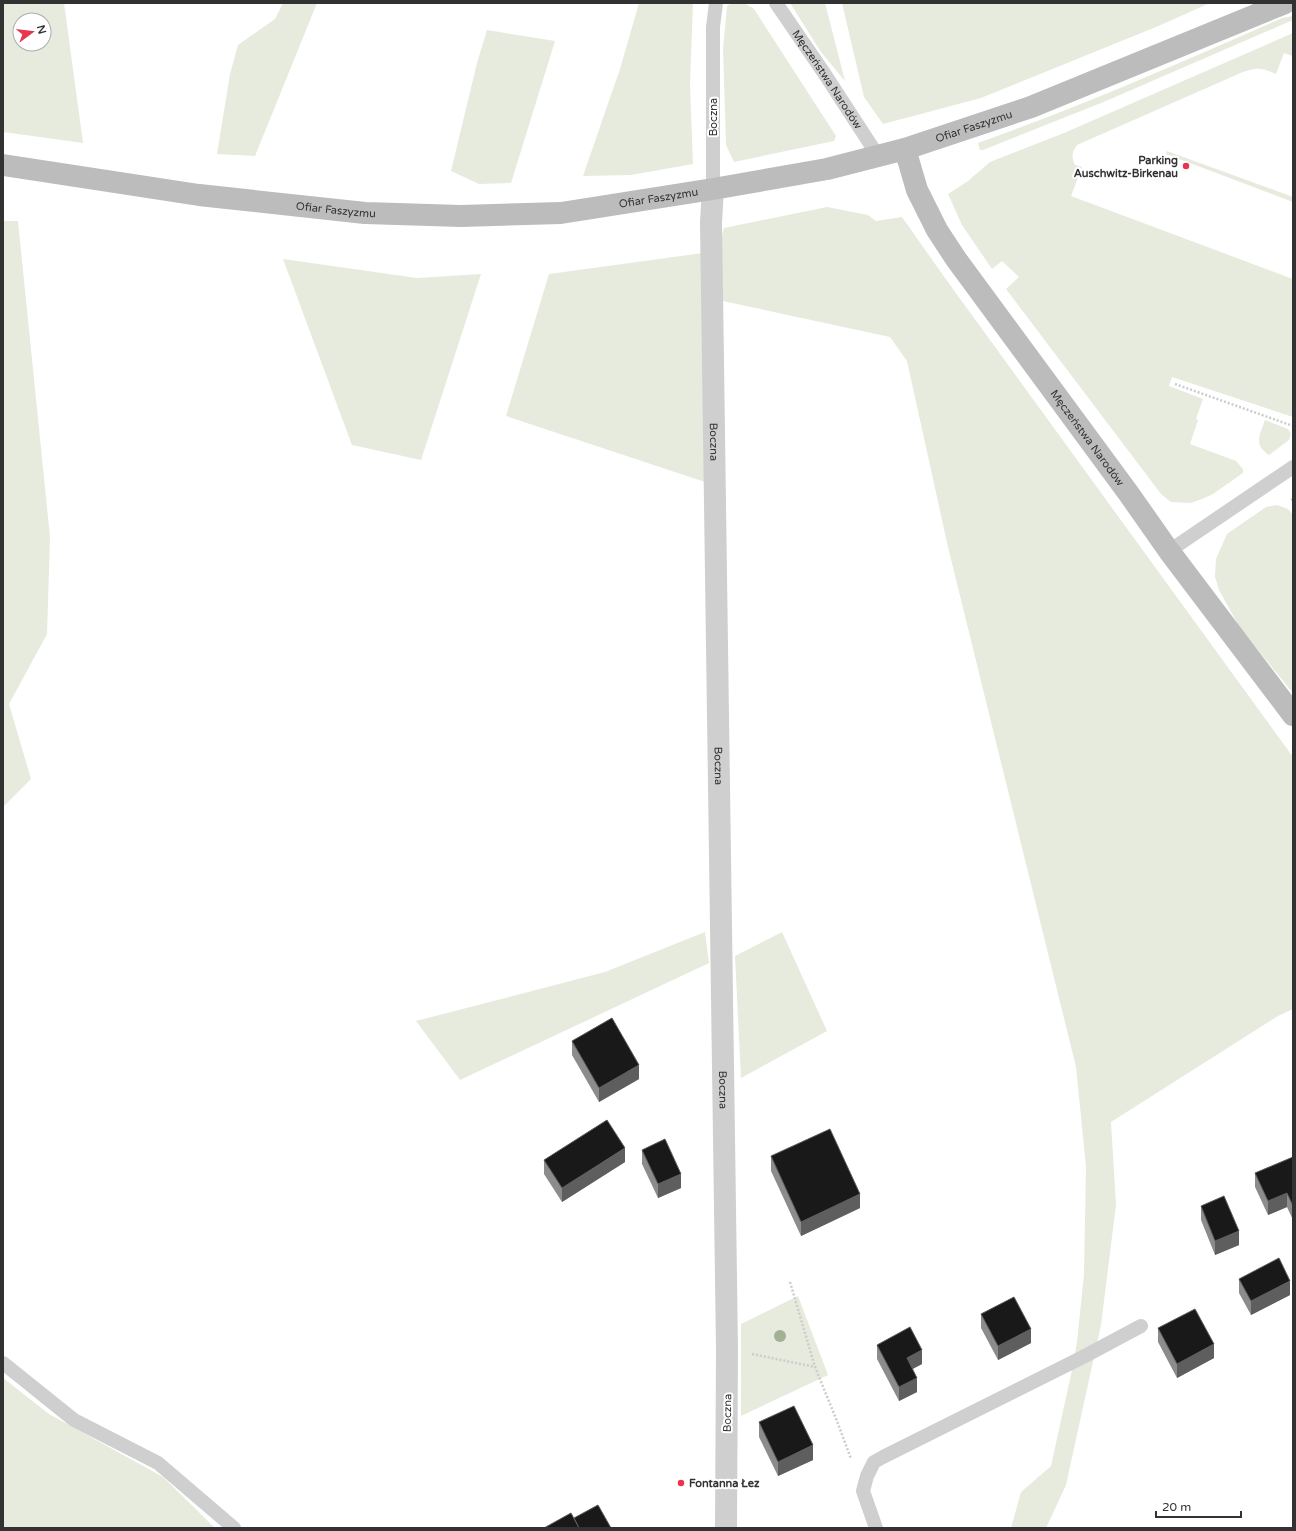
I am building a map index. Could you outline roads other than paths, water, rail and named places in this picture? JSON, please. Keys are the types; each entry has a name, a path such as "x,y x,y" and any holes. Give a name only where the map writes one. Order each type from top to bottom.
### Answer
{"street":[{"name":"Ofiar Faszyzmu","path":"3,165 199,195 372,213 461,216 561,213 713,190 827,169 906,149 1031,107 1285,3"},
{"name":"Męczeństwa Narodów","path":"906,149 917,190 937,230 956,259 1129,494 1169,552 1293,715"},
{"name":"Boczna","path":"713,190 711,222 727,1350 726,1528"}],"lane":[{"name":"Boczna","path":"713,190 713,27 716,3"},
{"name":"Męczeństwa Narodów","path":"776,3 878,156"},
{"path":"1169,552 1293,467"},
{"path":"876,1528 863,1492 867,1476 874,1462 1083,1357 1141,1326"},
{"path":"3,1362 74,1420 158,1463 234,1528"}],"place":[{"name":"Parking Auschwitz-Birkenau","path":"1186,166"},
{"name":"Fontanna Łez","path":"681,1483"}]}
